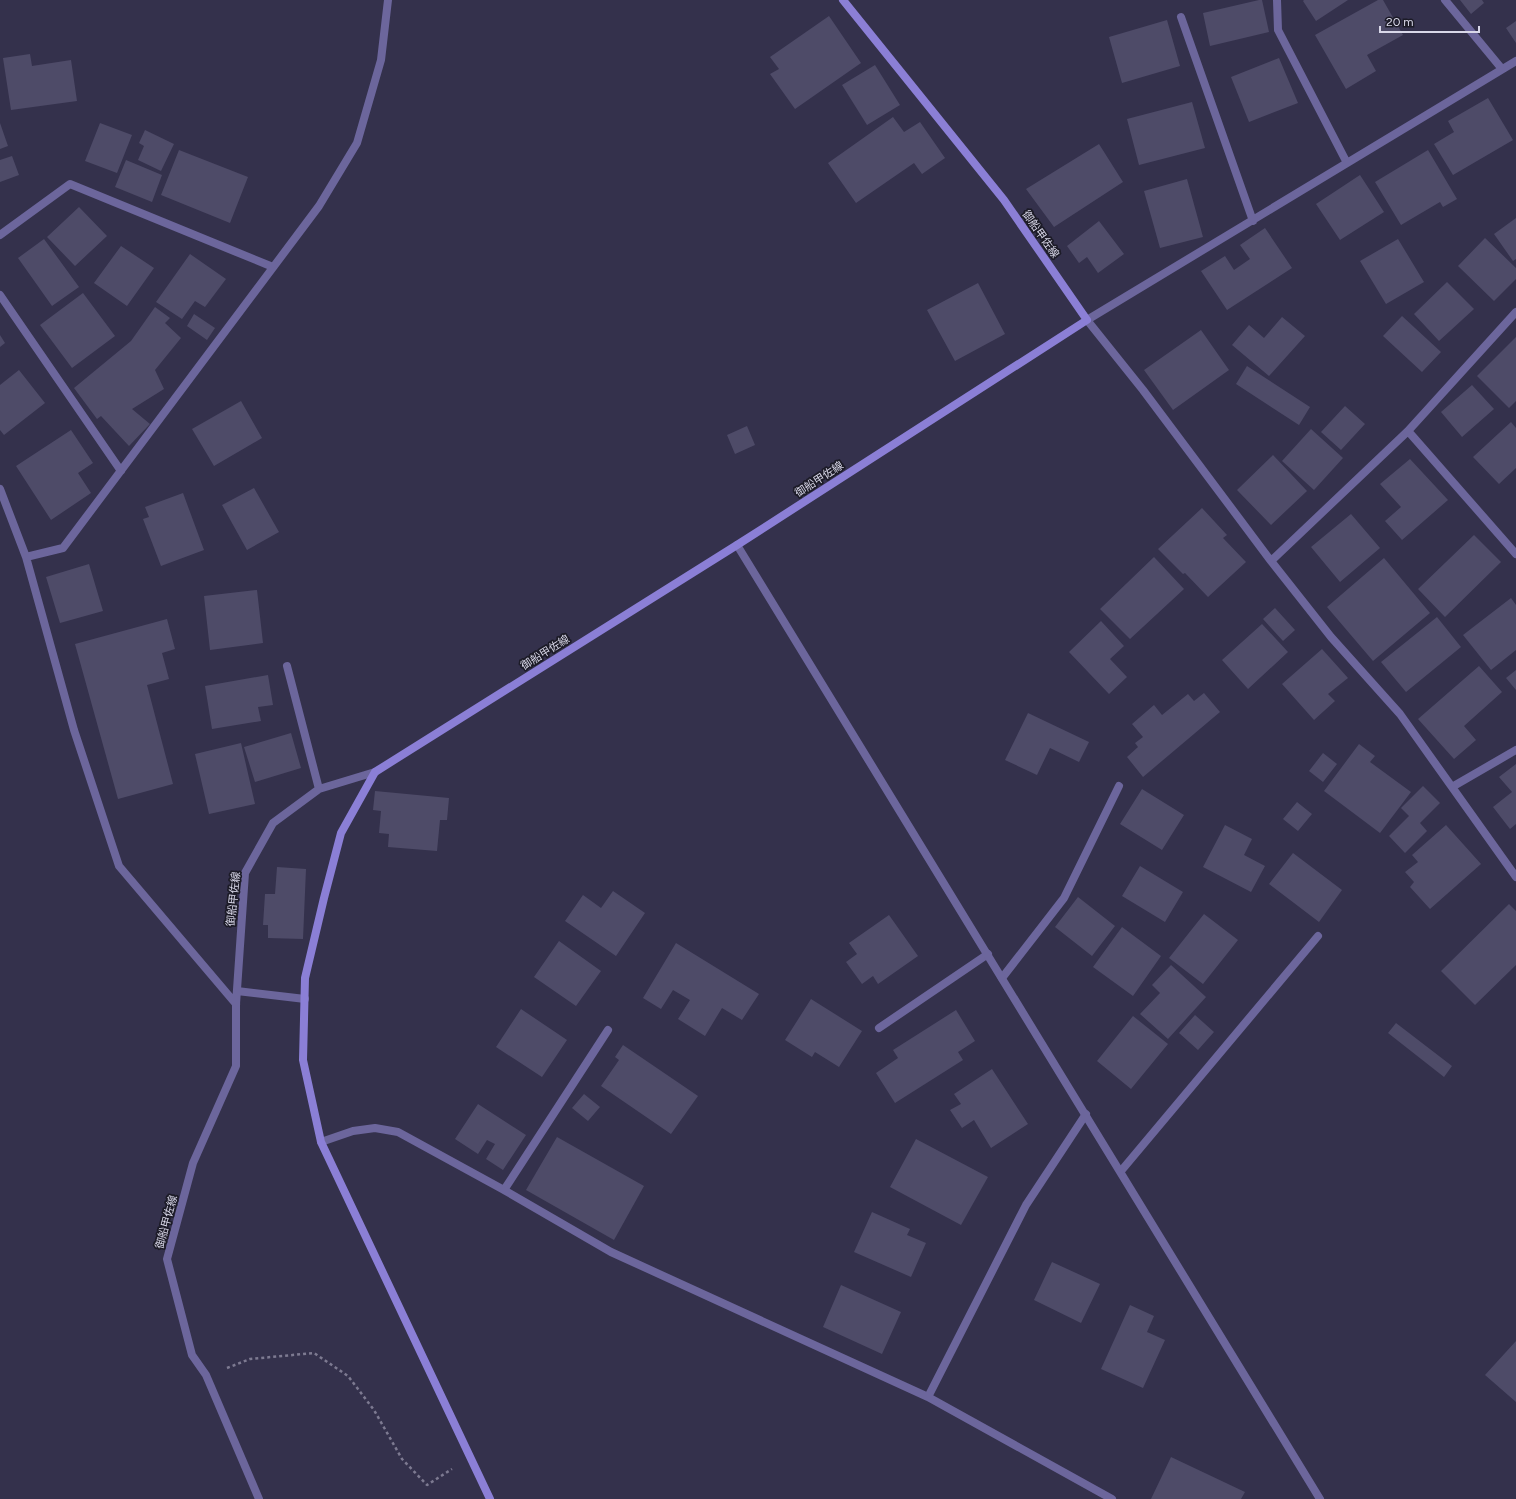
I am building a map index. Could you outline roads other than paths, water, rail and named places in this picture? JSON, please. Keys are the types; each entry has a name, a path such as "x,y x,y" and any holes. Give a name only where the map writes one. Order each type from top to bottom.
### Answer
{"main road":[{"name":"御船甲佐線","path":"375,772 737,545 1087,320 1004,200 843,0"},
{"path":"375,772 341,833 324,898 305,978 303,1060 321,1142 490,1499"}],"street":[{"path":"26,557 63,548 319,206 357,143 381,60 388,0"},
{"path":"1277,0 1278,30 1347,163"},
{"path":"1445,0 1502,69"},
{"path":"1181,17 1253,221"},
{"path":"1516,61 1087,320 1143,390 1271,561 1331,637 1400,714 1516,877"},
{"path":"0,235 70,184 273,267"},
{"path":"0,295 121,471"},
{"path":"1271,561 1408,431 1516,312"},
{"path":"1408,431 1516,554"},
{"path":"0,489 26,557 74,730 119,866 236,1004"},
{"path":"737,545 1121,1171 1320,1499"},
{"path":"287,666 319,789"},
{"path":"1452,787 1516,750"},
{"name":"御船甲佐線","path":"259,1499 206,1376 192,1356 167,1259 193,1163 236,1066 236,1004 245,873 273,823 319,789 375,772"},
{"path":"1002,978 1064,898 1120,786"},
{"path":"1121,1171 1318,936"},
{"path":"879,1028 988,954"},
{"path":"237,991 305,999"},
{"path":"504,1190 608,1030"},
{"path":"928,1397 1026,1204 1086,1114"},
{"path":"321,1142 353,1131 375,1128 398,1132 504,1190 611,1252 928,1397 1112,1499"}]}
